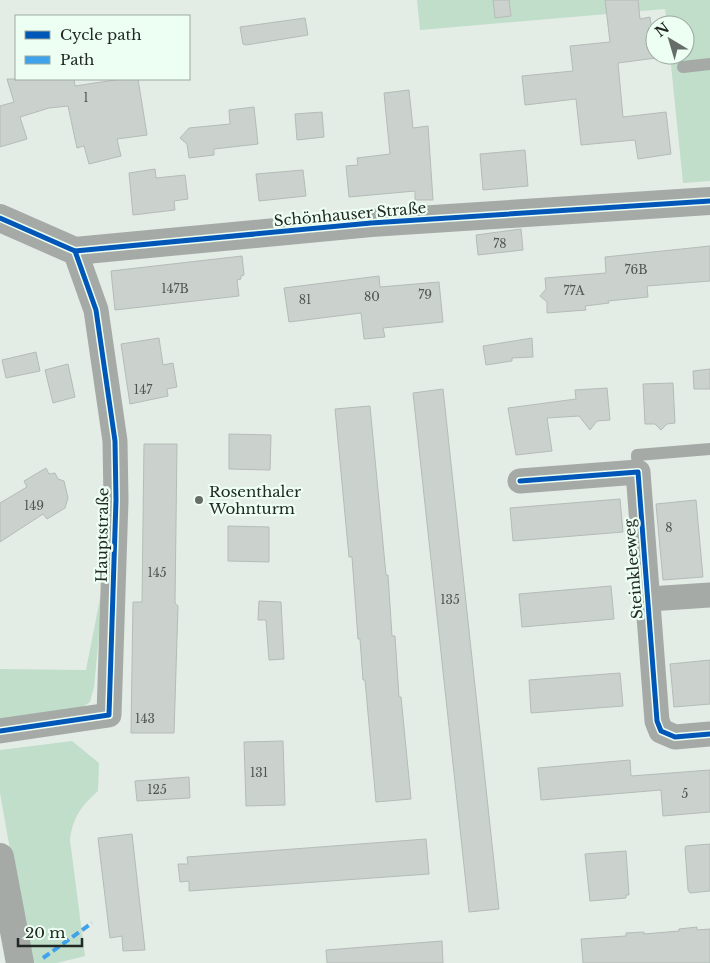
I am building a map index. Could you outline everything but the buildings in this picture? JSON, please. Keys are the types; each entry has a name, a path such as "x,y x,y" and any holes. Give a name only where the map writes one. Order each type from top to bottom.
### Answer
{"street":[{"name":"Schönhauser Straße","path":"0,218 75,251 371,223 710,201"},
{"name":"Hauptstraße","path":"0,731 109,714 116,500 115,441 96,310 75,251"},
{"path":"520,481 638,472"},
{"name":"Steinkleeweg","path":"638,472 657,721 661,731 676,737 710,734"},
{"name":"Steinkleeweg","path":"649,599 710,595"},
{"path":"0,856 20,963"}],"lane":[{"path":"683,67 710,64"},
{"path":"638,472 637,455 710,449"}],"green space":[{"path":"417,0 710,0 710,181 683,183 671,65 695,65 695,15 666,15 665,9 420,30"},
{"path":"105,573 94,687 90,702 81,708 0,721 0,669 86,670"},
{"path":"72,741 99,763 98,791 79,812 73,825 70,840 85,956 57,963 30,963 0,793 0,750"}],"marked path":[{"path":"43,958 92,923"}],"cycle path":[{"path":"0,218 75,251 371,223 710,201"},
{"path":"0,731 109,715 116,500 115,441 96,310 75,251"},
{"path":"520,481 638,472 657,721 661,731 675,737 710,734"}],"place":[{"name":"Rosenthaler Wohnturm","path":"199,500"}]}
